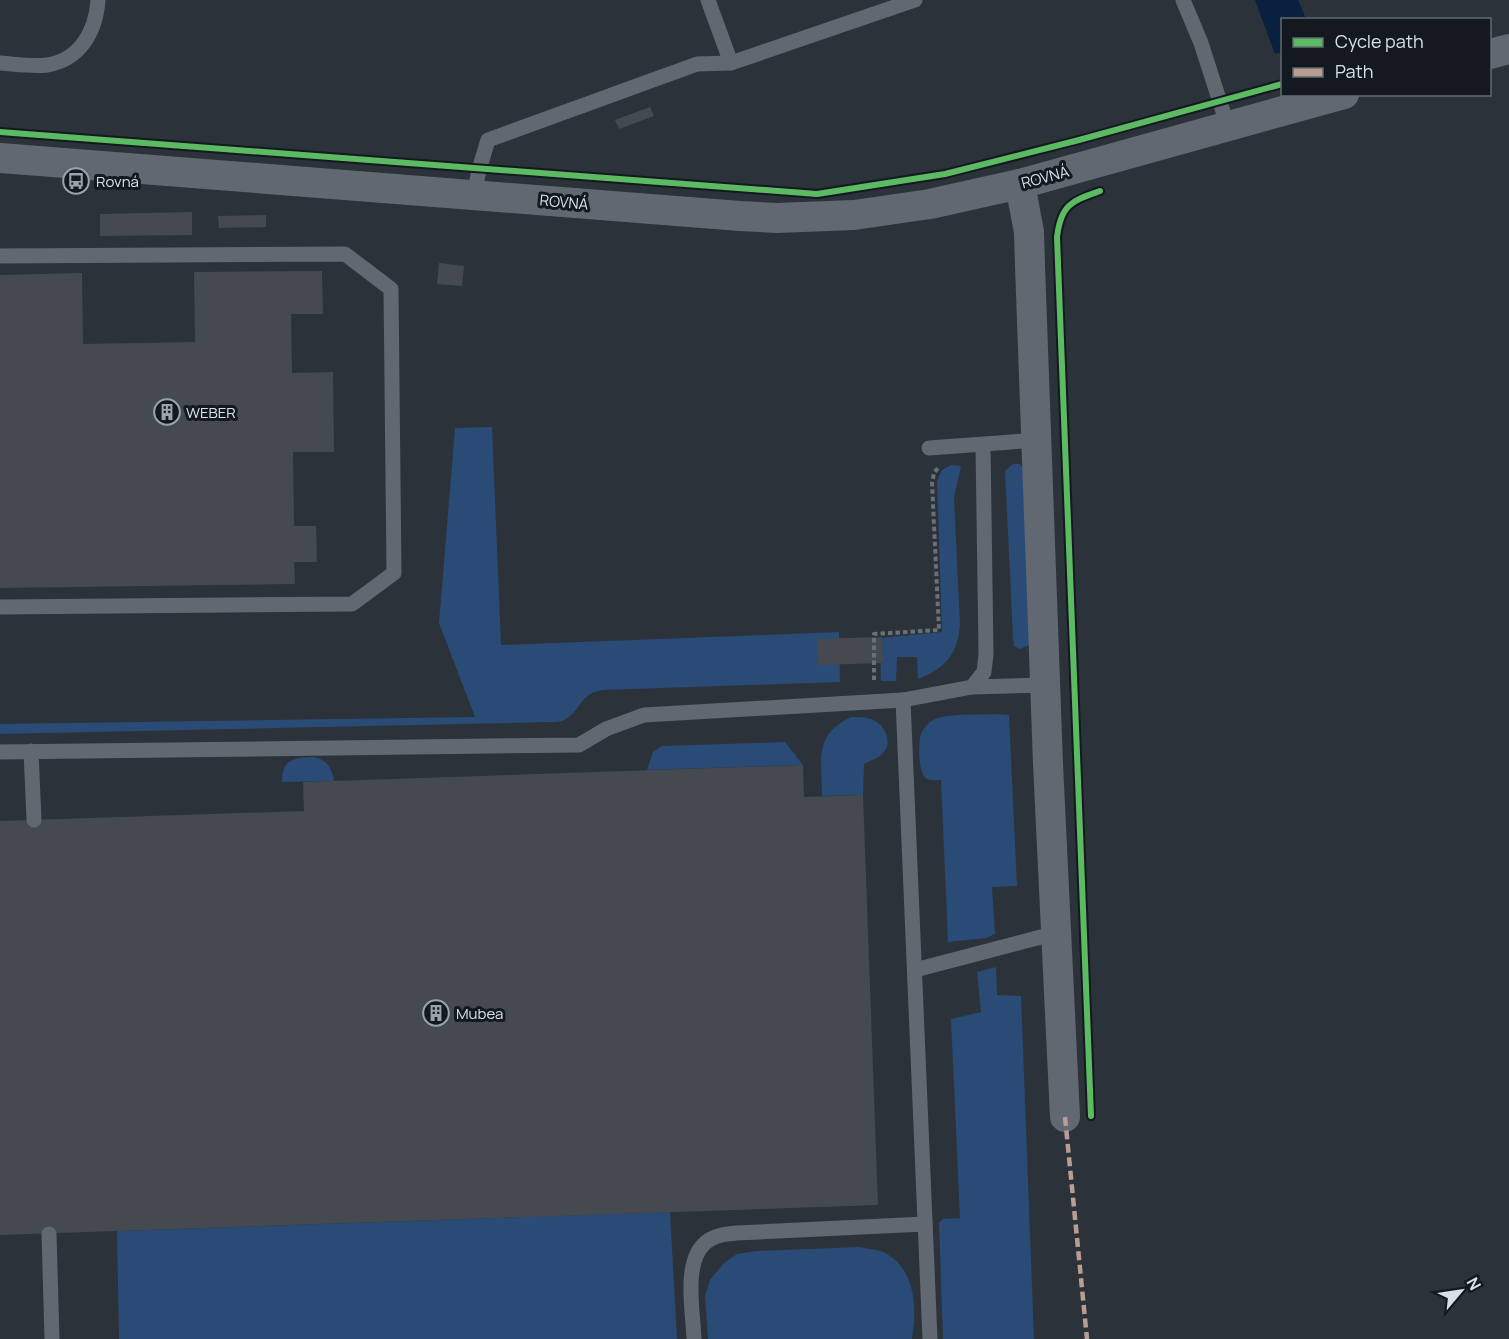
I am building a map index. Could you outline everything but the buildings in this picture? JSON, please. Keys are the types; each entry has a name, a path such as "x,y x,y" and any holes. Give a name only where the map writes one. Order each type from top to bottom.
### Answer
{"street":[{"path":"1491,54 1509,49"},
{"name":"ROVNÁ","path":"0,158 777,218 854,215 930,204 1020,184 1337,96"},
{"path":"1020,184 1029,232 1065,1117"}],"lane":[{"path":"0,63 46,65 70,56 81,48 88,38 94,23 98,0"},
{"path":"708,0 731,63"},
{"path":"474,195 488,140 697,64 731,63 915,0"},
{"path":"1183,0 1201,43 1228,127"},
{"path":"0,256 345,254 391,289 394,561 394,573 352,604 0,607"},
{"path":"929,448 1037,440"},
{"path":"972,687 984,672 986,654 983,444"},
{"path":"0,752 579,745 606,729 644,715 903,700 972,687 1046,685"},
{"path":"903,700 930,1339"},
{"path":"31,751 34,819"},
{"path":"915,970 1056,933"},
{"path":"694,1339 691,1272 695,1255 707,1241 721,1235 737,1233 925,1224"},
{"path":"50,1234 52,1339"}],"path":[{"path":"1058,230 1062,213 1067,205 1078,198"},
{"path":"874,680 873,634 939,630 933,483 934,473 943,463"}],"shaded area":[{"path":"1255,0 1298,0 1306,18 1281,18 1281,52 1275,54"},
{"path":"492,427 501,645 839,632 840,682 603,690 590,694 571,715 557,722 0,734 0,724 475,717 439,623 455,428"},
{"path":"1013,464 1020,464 1039,484 1029,645 1020,649 1014,646 1013,637 1005,471"},
{"path":"951,465 961,466 954,498 960,624 957,644 949,659 928,675 918,679 917,657 897,657 896,681 881,681 880,638 942,632 937,481 942,470"},
{"path":"954,715 1009,715 1017,886 992,887 995,934 986,938 948,942 941,780 927,779 922,772 920,738 926,726 939,718"},
{"path":"851,717 869,718 876,721 886,734 886,750 864,764 863,795 822,796 821,760 825,740 839,724"},
{"path":"785,742 803,765 647,770 653,752 662,746"},
{"path":"312,757 328,764 334,781 282,782 286,765 299,758"},
{"path":"996,967 997,995 1021,996 1034,1339 943,1339 939,1223 943,1219 960,1218 951,1019 981,1012 977,972"},
{"path":"670,1212 677,1339 119,1339 117,1231"},
{"path":"859,1247 887,1254 904,1270 909,1280 914,1303 912,1339 708,1339 705,1296 710,1280 724,1263 737,1254 757,1251"}],"marked path":[{"path":"1065,1117 1087,1339"}],"cycle path":[{"path":"0,132 817,194 945,174 1281,84"},
{"path":"1091,1116 1057,237 1061,217 1069,205 1100,191"}],"place":[{"name":"Rovná","path":"76,181"},
{"name":"WEBER","path":"167,412"},
{"name":"Mubea","path":"436,1013"}]}
